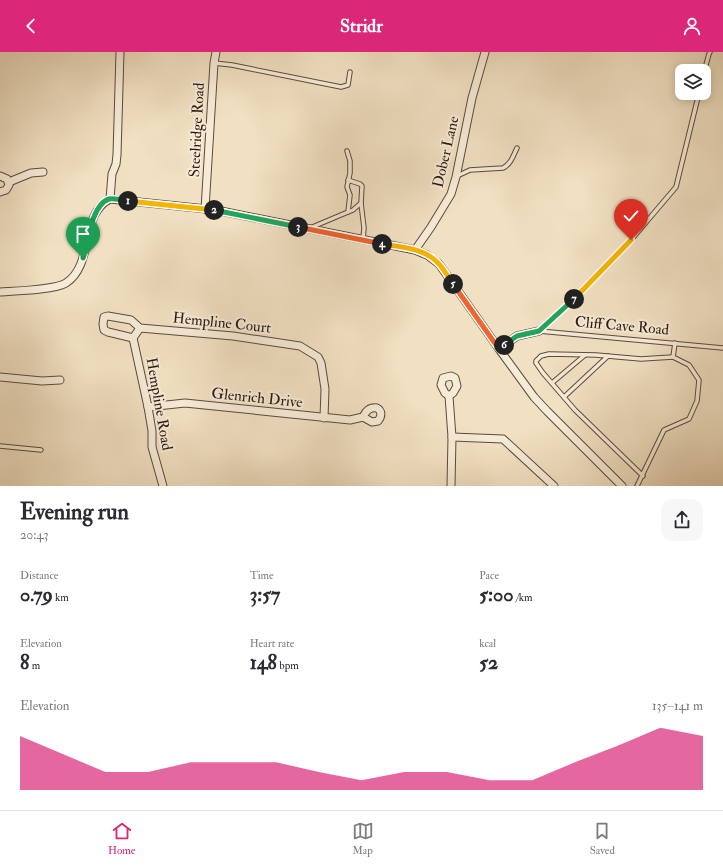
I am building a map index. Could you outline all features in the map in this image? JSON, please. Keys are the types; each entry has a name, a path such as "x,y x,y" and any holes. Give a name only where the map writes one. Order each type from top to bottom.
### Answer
{"street":[{"path":"110,199 112,174 116,164 117,155 120,52"},
{"name":"Steelridge Road","path":"205,209 214,63 216,52"},
{"name":"Dober Lane","path":"415,250 448,201 456,177 472,98 485,52"},
{"path":"8,182 31,173 43,172"},
{"path":"0,176 5,177 8,182 8,188 0,192 0,196"},
{"path":"0,292 49,288 66,283 77,272 83,258 97,209 110,199 205,209 415,250 427,255 439,264 534,397 622,486"},
{"name":"Hempline Court","path":"133,338 104,330 104,317 108,316 131,320 140,328 233,336 300,346 318,357 321,363 325,389 324,418"},
{"path":"133,338 140,328"},
{"name":"Cliff Cave Road","path":"499,349 517,336 539,331"},
{"name":"Hempline Road","path":"133,338 148,407 152,431 152,447 163,486"},
{"path":"0,377 42,381 60,380"},
{"path":"449,396 452,437 451,486"},
{"name":"Glenrich Drive","path":"148,407 185,404 350,420 363,417"},
{"path":"452,437 503,439 549,484"}],"lane":[{"path":"706,64 710,52"},
{"path":"214,63 341,87 348,85 350,72"},
{"path":"539,331 560,313 631,240 676,187 697,100"},
{"path":"456,177 470,170 503,168 511,161 517,148"},
{"path":"347,151 350,161 350,172 347,187 350,196 348,212"},
{"path":"348,180 362,186 361,203 364,228 363,240"},
{"path":"307,229 353,210 361,203"},
{"name":"Cliff Cave Road","path":"539,331 723,348"},
{"path":"673,357 675,343"},
{"path":"638,486 643,476 664,430 689,419 697,401 699,380 689,365 673,357 641,359 608,356 545,354 539,358 536,363 575,410 643,476"},
{"path":"552,383 585,355"},
{"path":"564,397 608,356"},
{"path":"0,446 41,450"}],"route":[{"path":"83,258 97,209 110,199 216,210 415,250 433,258 439,264 499,349 517,336 539,331 560,313 631,240"}]}
